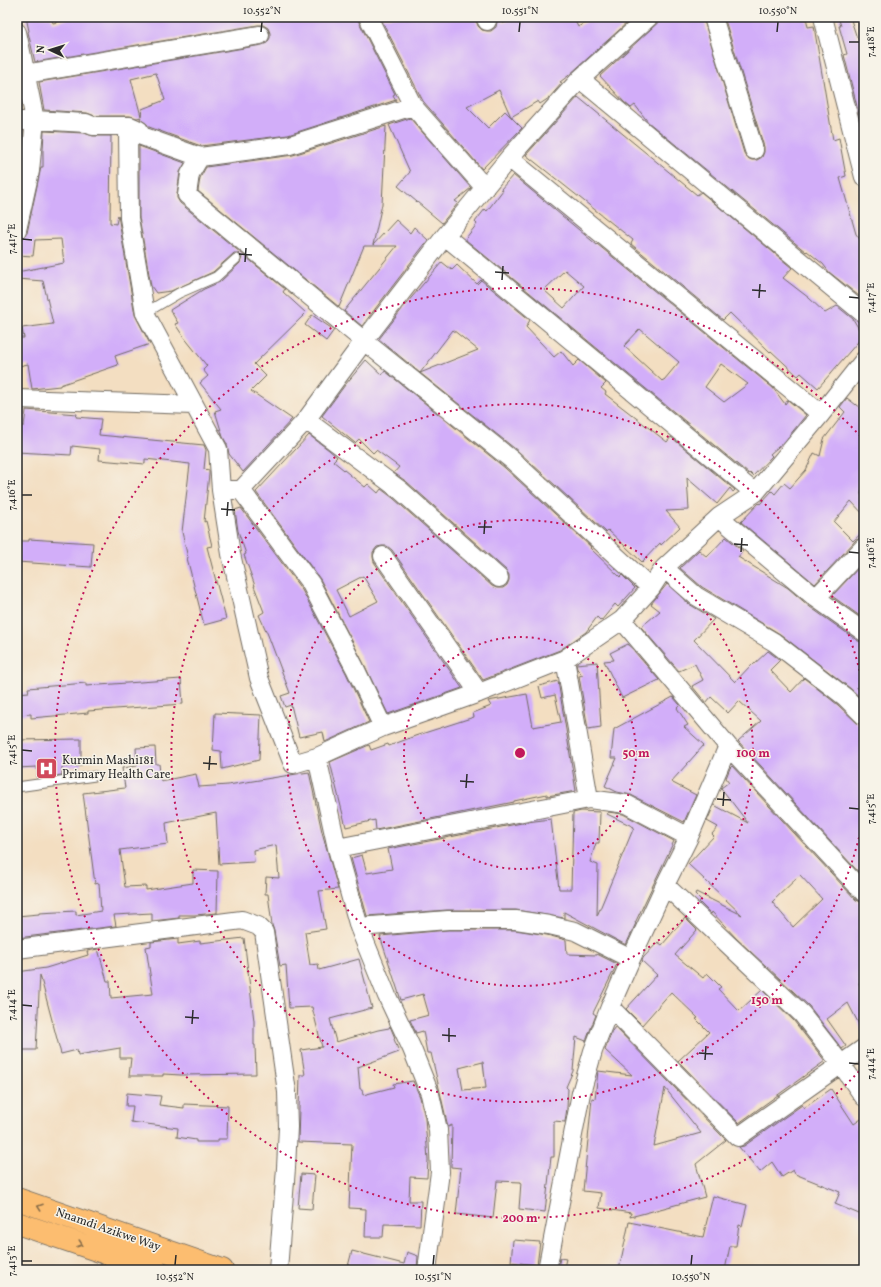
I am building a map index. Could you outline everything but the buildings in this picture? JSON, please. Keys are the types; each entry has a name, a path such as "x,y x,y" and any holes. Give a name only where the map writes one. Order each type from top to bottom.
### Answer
{"highway":[{"name":"Nnamdi Azikwe Way","path":"17,1199 222,1270"},
{"name":"Nnamdi Azikwe Way","path":"17,1223 156,1270"}],"street":[{"path":"368,17 413,106 485,188"},
{"path":"220,490 241,490 306,420 364,341 445,236 509,158 580,79 649,17"},
{"path":"712,17 754,150"},
{"path":"823,17 864,177"},
{"path":"17,32 35,120 30,171 17,230"},
{"path":"25,74 260,35"},
{"path":"580,79 864,314"},
{"path":"413,106 290,145 200,157 128,131 129,218 145,312 218,449 220,490 230,554 259,678 293,764 317,757 383,727 479,693 565,659 622,620 651,588 664,568 719,517 755,493 864,360"},
{"path":"17,121 35,120 86,123 93,126 130,126 200,157"},
{"path":"200,157 190,174 188,196 364,341 512,460 651,588"},
{"path":"509,158 821,414"},
{"path":"445,236 755,493"},
{"path":"17,399 194,405"},
{"path":"306,420 400,490 499,578"},
{"path":"241,490 311,584 355,668 383,727"},
{"path":"719,517 816,598 864,632"},
{"path":"816,598 864,547"},
{"path":"383,556 479,693"},
{"path":"664,568 696,596 774,642 845,696 864,716"},
{"path":"622,620 728,746 864,893"},
{"path":"565,659 589,799"},
{"path":"547,1270 581,1093 593,1051 631,959 690,837 728,746"},
{"path":"317,757 338,848 359,927 387,996 412,1049 430,1094 438,1130 440,1172 427,1270"},
{"path":"338,848 589,799 626,804 690,837"},
{"path":"666,885 802,1014 841,1064 864,1097"},
{"path":"17,949 242,920 258,926 264,932 287,1092 288,1127 286,1168 278,1270"},
{"path":"359,927 448,920 516,920 575,931 631,959"},
{"path":"610,1007 738,1137 864,1048"}],"lane":[{"path":"145,312 179,293 216,277 236,259"},
{"path":"17,787 94,776"}],"place":[{"name":"Kurmin Mashi181 Primary Health Care","path":"46,768"}]}
